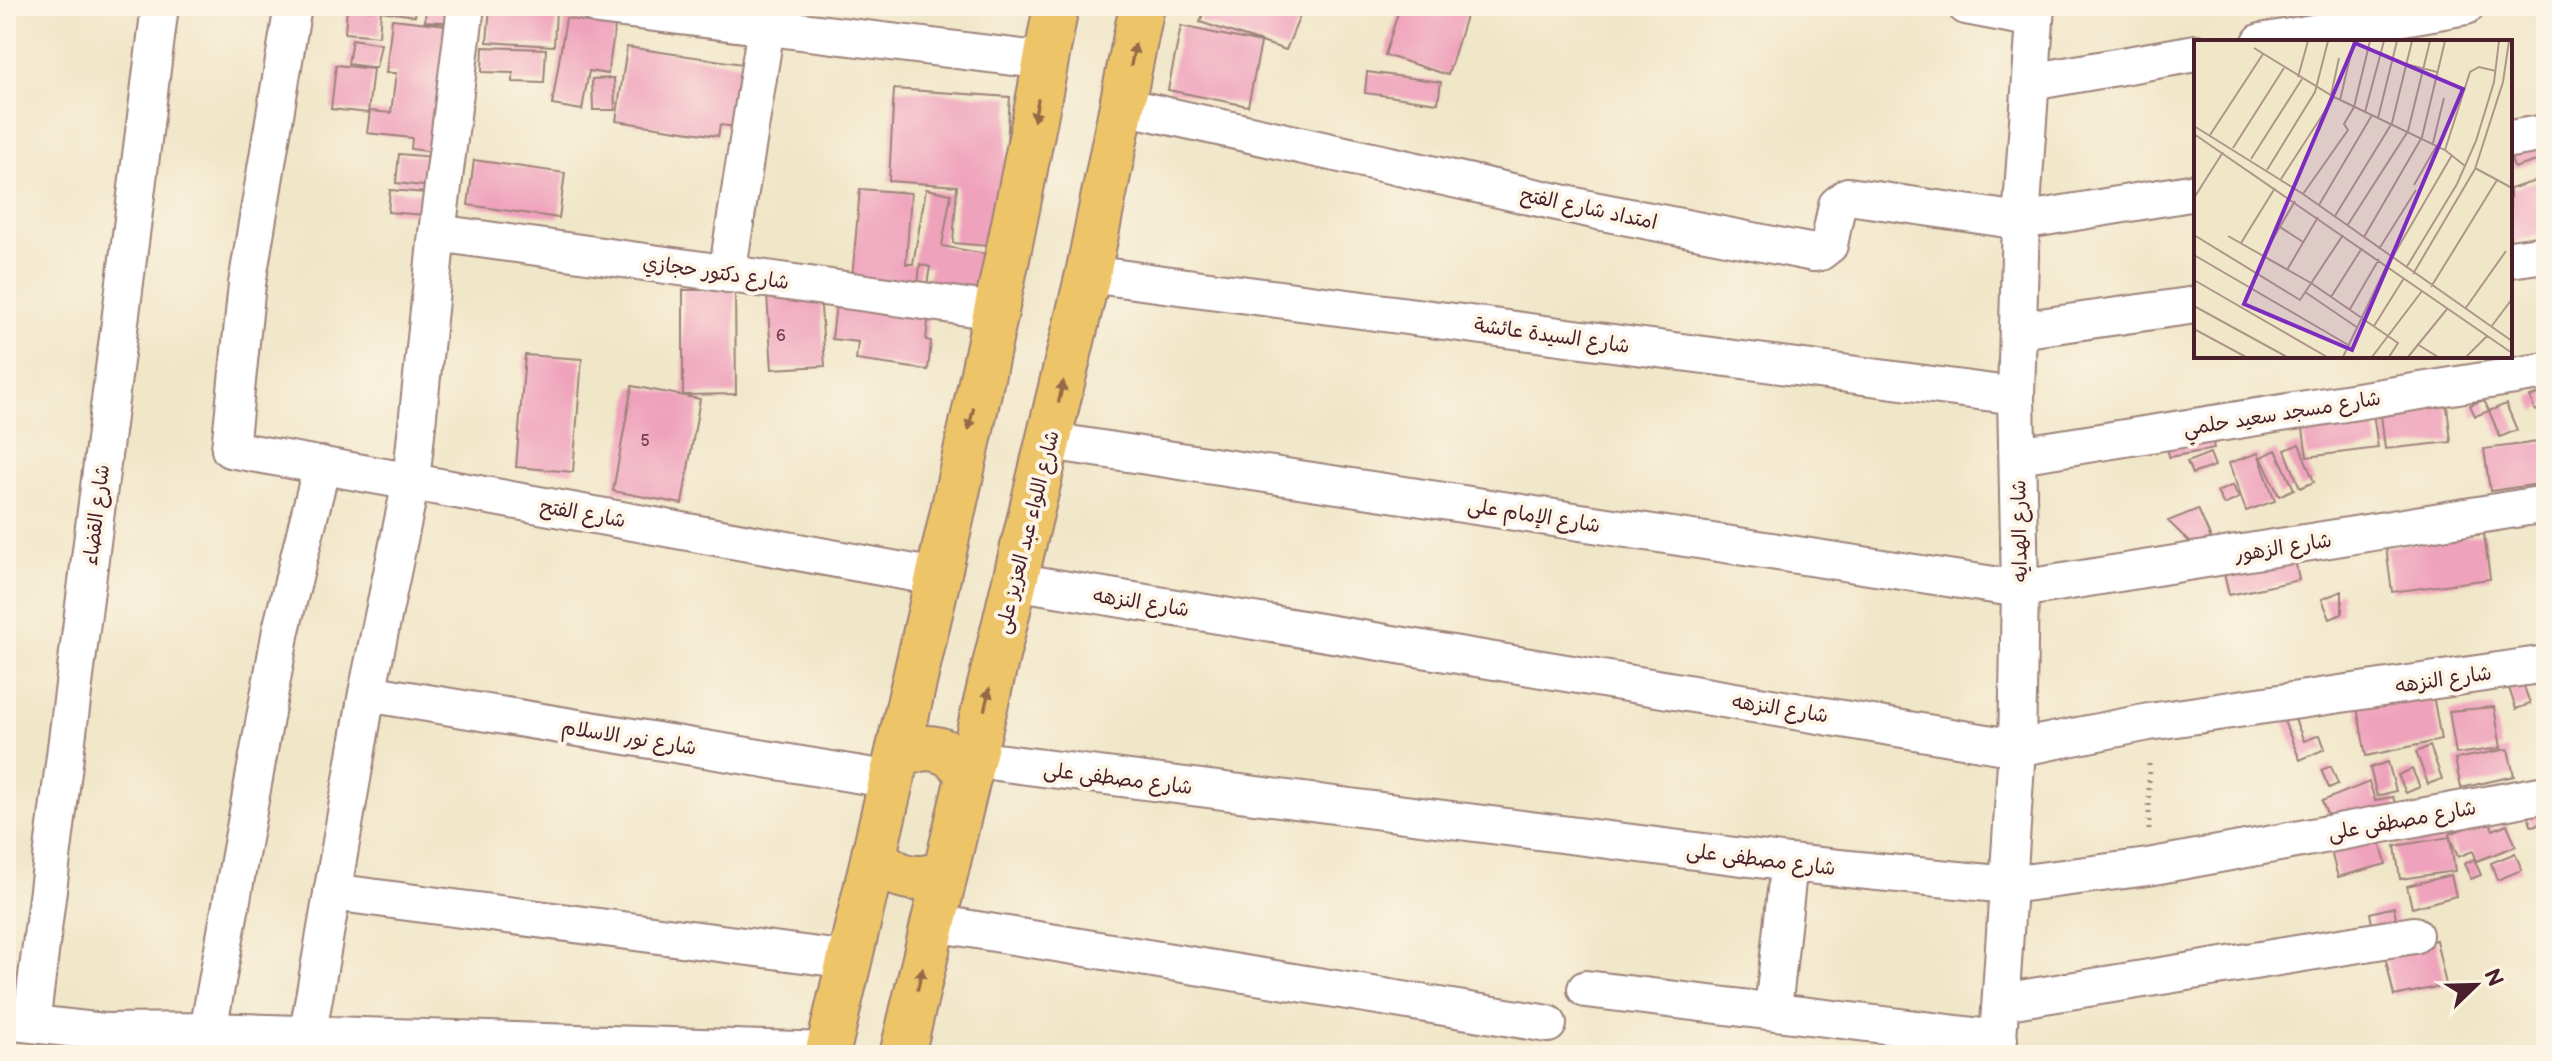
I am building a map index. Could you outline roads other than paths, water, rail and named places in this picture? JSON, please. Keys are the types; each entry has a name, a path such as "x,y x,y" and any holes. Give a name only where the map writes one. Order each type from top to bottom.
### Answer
{"main road":[{"path":"827,1053 894,769 995,311 1056,6"},
{"name":"شارع اللواء عبد العزيز على","path":"902,1055 1088,274 1142,6"},
{"path":"894,769 910,750 923,747 937,748 951,754 971,768"},
{"path":"874,854 883,865 906,878 933,878 945,872"}],"street":[{"name":"شارع القضاء","path":"19,1023 160,6"},
{"name":"شارع الفتح","path":"293,6 247,284 230,449 936,577"},
{"path":"307,1045 367,693 411,482 437,233 466,6"},
{"path":"598,6 1046,61"},
{"path":"1966,6 2036,12"},
{"path":"2272,40 2466,6"},
{"name":"شارع الهدايه","path":"1998,1047 2017,748 2020,589 2016,396 2021,221 2036,12"},
{"path":"727,274 766,27"},
{"path":"2031,82 2194,53"},
{"name":"امتداد شارع الفتح","path":"1123,106 1582,208 1814,253 1829,245 1837,205 1848,196 2021,221"},
{"path":"2512,139 2546,133"},
{"path":"2021,221 2194,192"},
{"name":"شارع دكتور حجازي","path":"437,233 995,311"},
{"path":"2512,259 2546,254"},
{"name":"شارع السيدة عائشة","path":"1088,274 2016,396"},
{"path":"2019,330 2194,305"},
{"name":"شارع مسجد سعيد حلمي","path":"2018,455 2546,371"},
{"name":"شارع الإمام على","path":"1049,441 2020,589"},
{"path":"208,1031 281,630 322,465"},
{"name":"شارع الزهور","path":"2020,589 2546,504"},
{"name":"شارع النزهه","path":"1014,581 2017,748 2149,722 2546,664"},
{"name":"شارع نور الاسلام","path":"367,693 894,769"},
{"name":"شارع مصطفى على","path":"971,768 1789,863 2008,885 2148,867 2546,794"},
{"path":"1773,1010 1789,863"},
{"path":"332,892 849,960"},
{"path":"934,923 1548,1024"},
{"path":"2002,1002 2414,935"},
{"path":"1586,989 1773,1010 1998,1047"},
{"path":"19,1023 104,1032 208,1031 307,1045 827,1053"}]}
